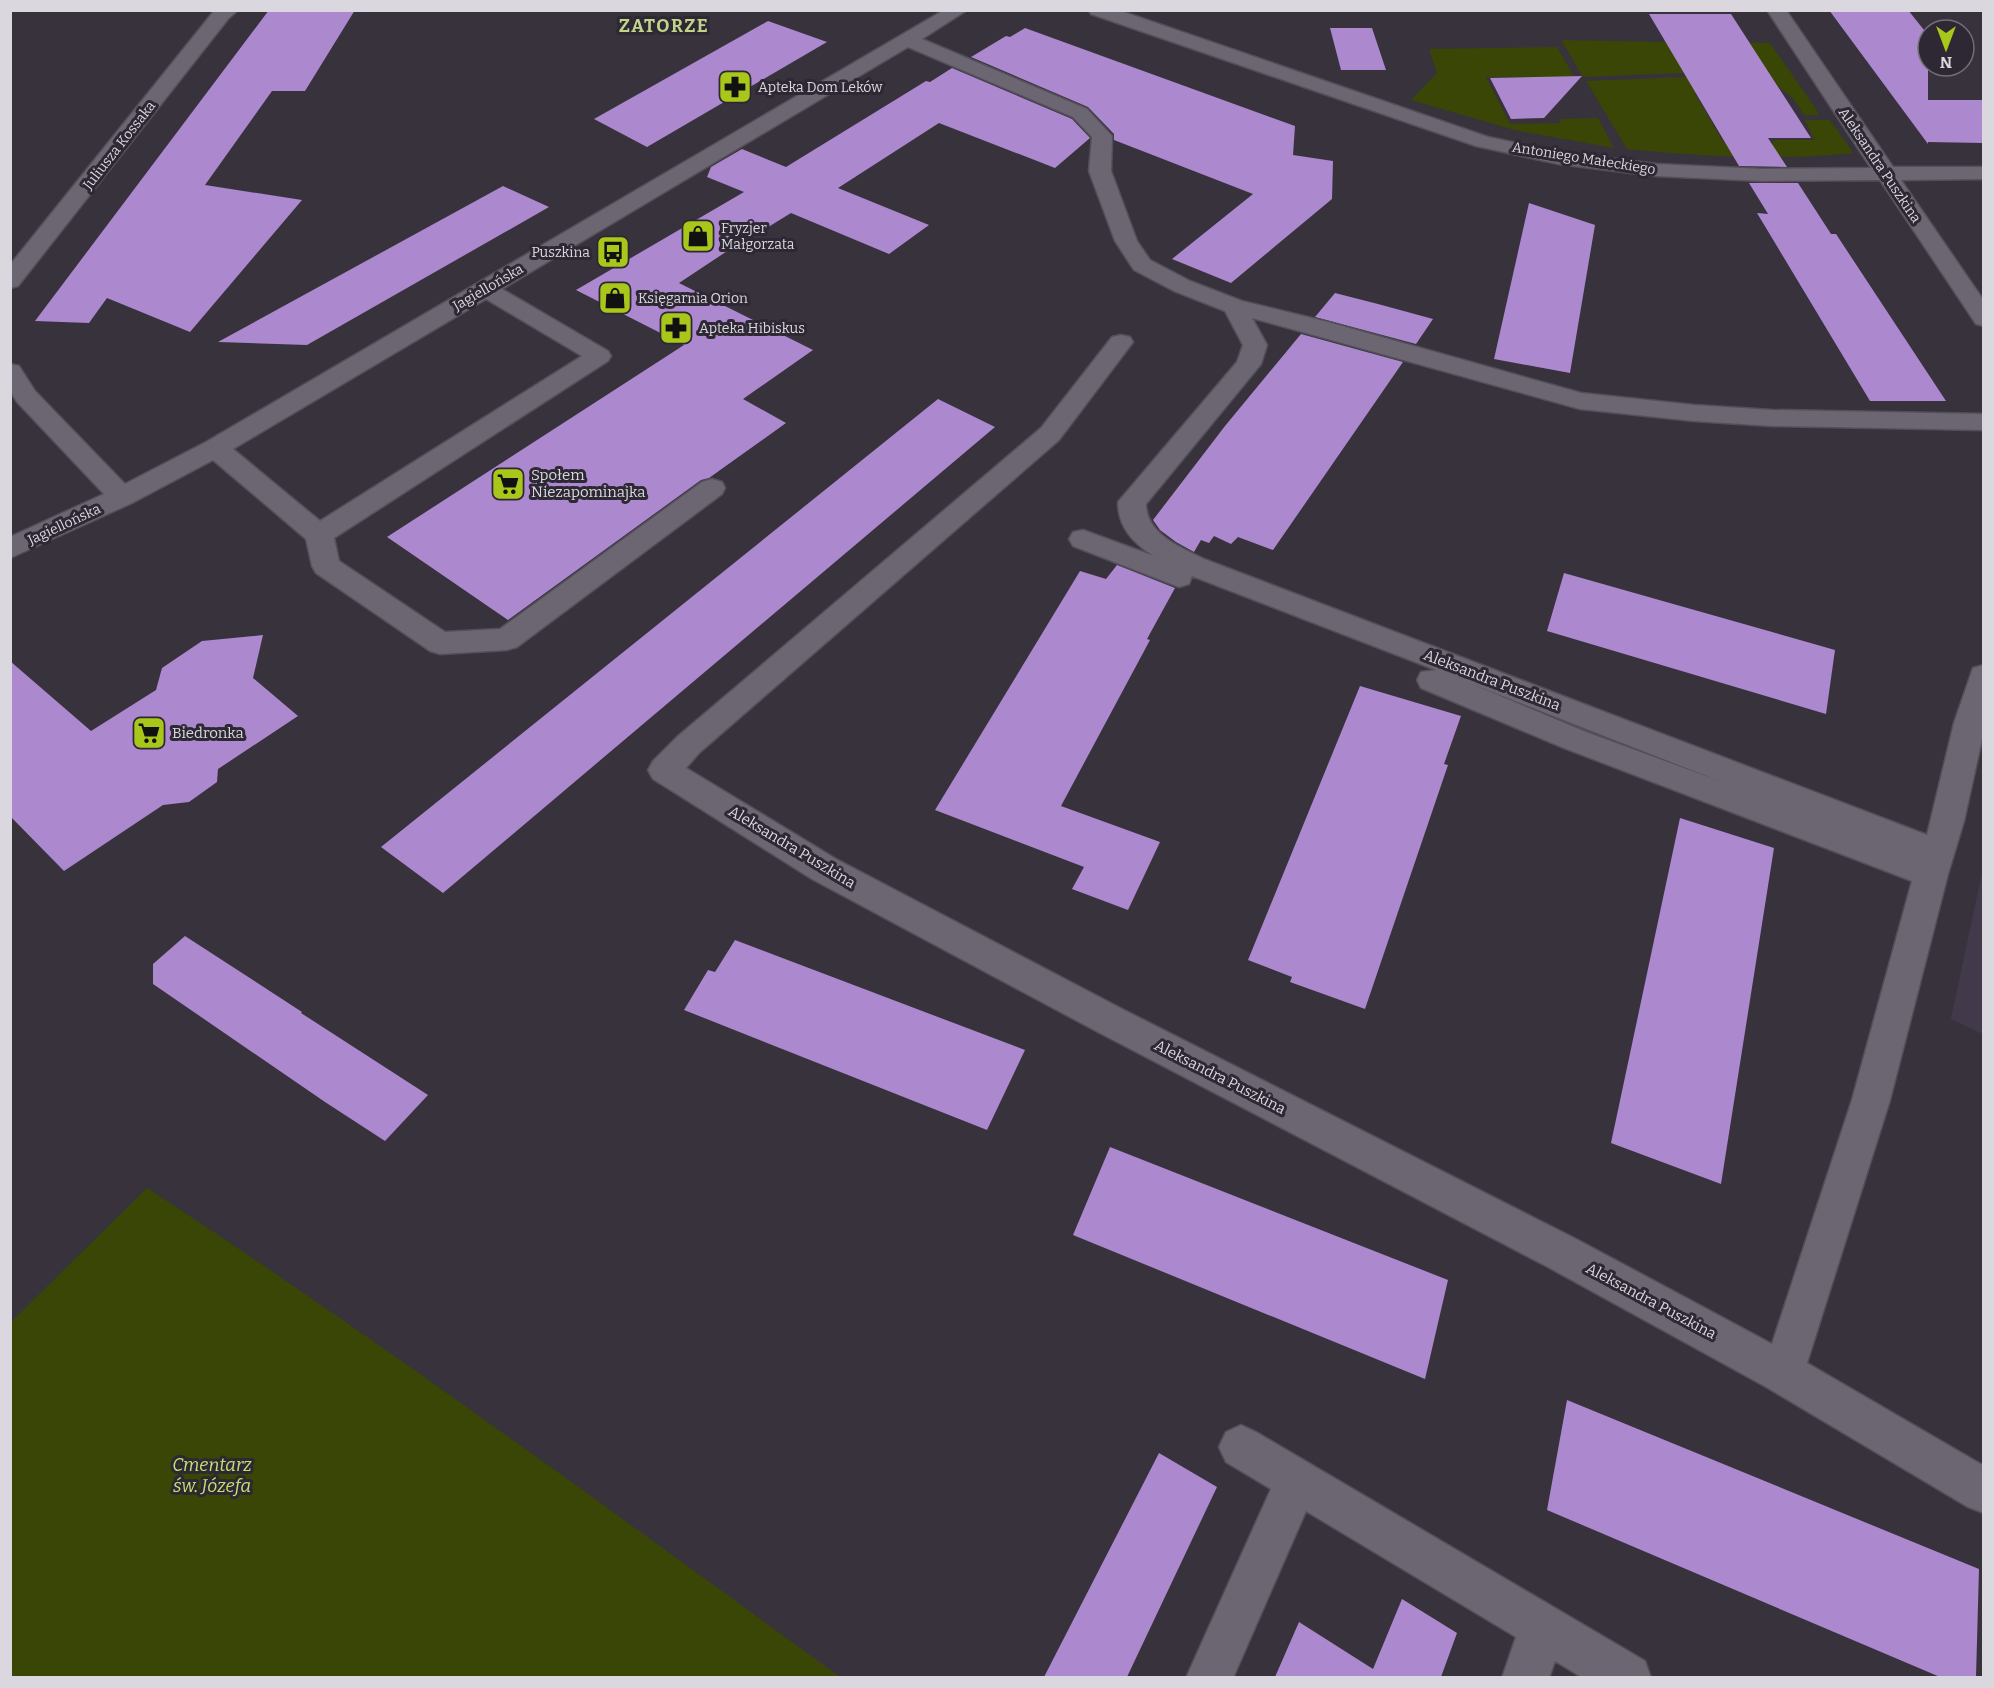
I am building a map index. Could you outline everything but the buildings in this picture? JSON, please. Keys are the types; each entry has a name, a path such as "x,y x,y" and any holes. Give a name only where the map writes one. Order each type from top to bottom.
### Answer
{"street":[{"name":"Juliusza Kossaka","path":"10,281 221,15 229,10"},
{"name":"Jagiellońska","path":"10,549 122,497 215,448 958,10"},
{"name":"Antoniego Małeckiego","path":"1098,10 1483,142 1559,158 1656,170 1763,175 1983,173"},
{"name":"Aleksandra Puszkina","path":"1776,10 1983,319"},
{"path":"907,40 1080,113 1102,136 1100,171 1126,242 1142,265 1182,286 1234,306 1330,330 1580,401 1694,413 1772,418 1983,422"},
{"path":"319,535 599,356 486,289"},
{"name":"Aleksandra Puszkina","path":"1234,306 1255,345 1249,364 1131,502 1134,522 1153,543 1196,565 1935,863"},
{"name":"Aleksandra Puszkina","path":"1121,342 1050,434 704,731 664,770 824,869 1111,1021 1562,1253 1783,1373 1983,1491"},
{"path":"10,372 18,399 122,497"},
{"path":"215,448 319,535 326,566 440,643 507,639 712,488"},
{"path":"1083,538 1575,740 1935,863"},
{"path":"1783,1373 1871,1100 1935,863 1969,726 1980,696 1983,676"},
{"path":"1241,1448 1628,1677"},
{"path":"1209,1677 1297,1481"},
{"path":"1525,1677 1543,1627"}],"shaded area":[{"path":"1983,868 1984,1034 1951,1019"}],"green space":[{"path":"1561,40 1714,43 1732,71 1583,77"},
{"path":"1720,42 1770,43 1820,115 1804,115 1793,98"},
{"path":"1557,47 1575,78 1486,77 1510,124 1561,123 1560,119 1598,118 1614,148 1514,130 1411,100 1437,73 1429,49"},
{"path":"1757,74 1743,94 1695,94 1724,143 1773,144 1773,140 1814,140 1805,120 1830,120 1853,153 1797,157 1740,157 1627,149 1586,81"},
{"name":"Cmentarz św. Józefa","path":"147,1188 410,1367 840,1677 11,1677 11,1322"}],"place":[{"name":"Apteka Dom Leków","path":"735,87"},
{"name":"Fryzjer Małgorzata","path":"698,236"},
{"name":"Puszkina","path":"613,252"},
{"name":"Księgarnia Orion","path":"615,298"},
{"name":"Apteka Hibiskus","path":"676,328"},
{"name":"Społem Niezapominajka","path":"508,484"},
{"name":"Biedronka","path":"149,733"}],"district":[{"name":"ZATORZE","path":"664,26"}]}
